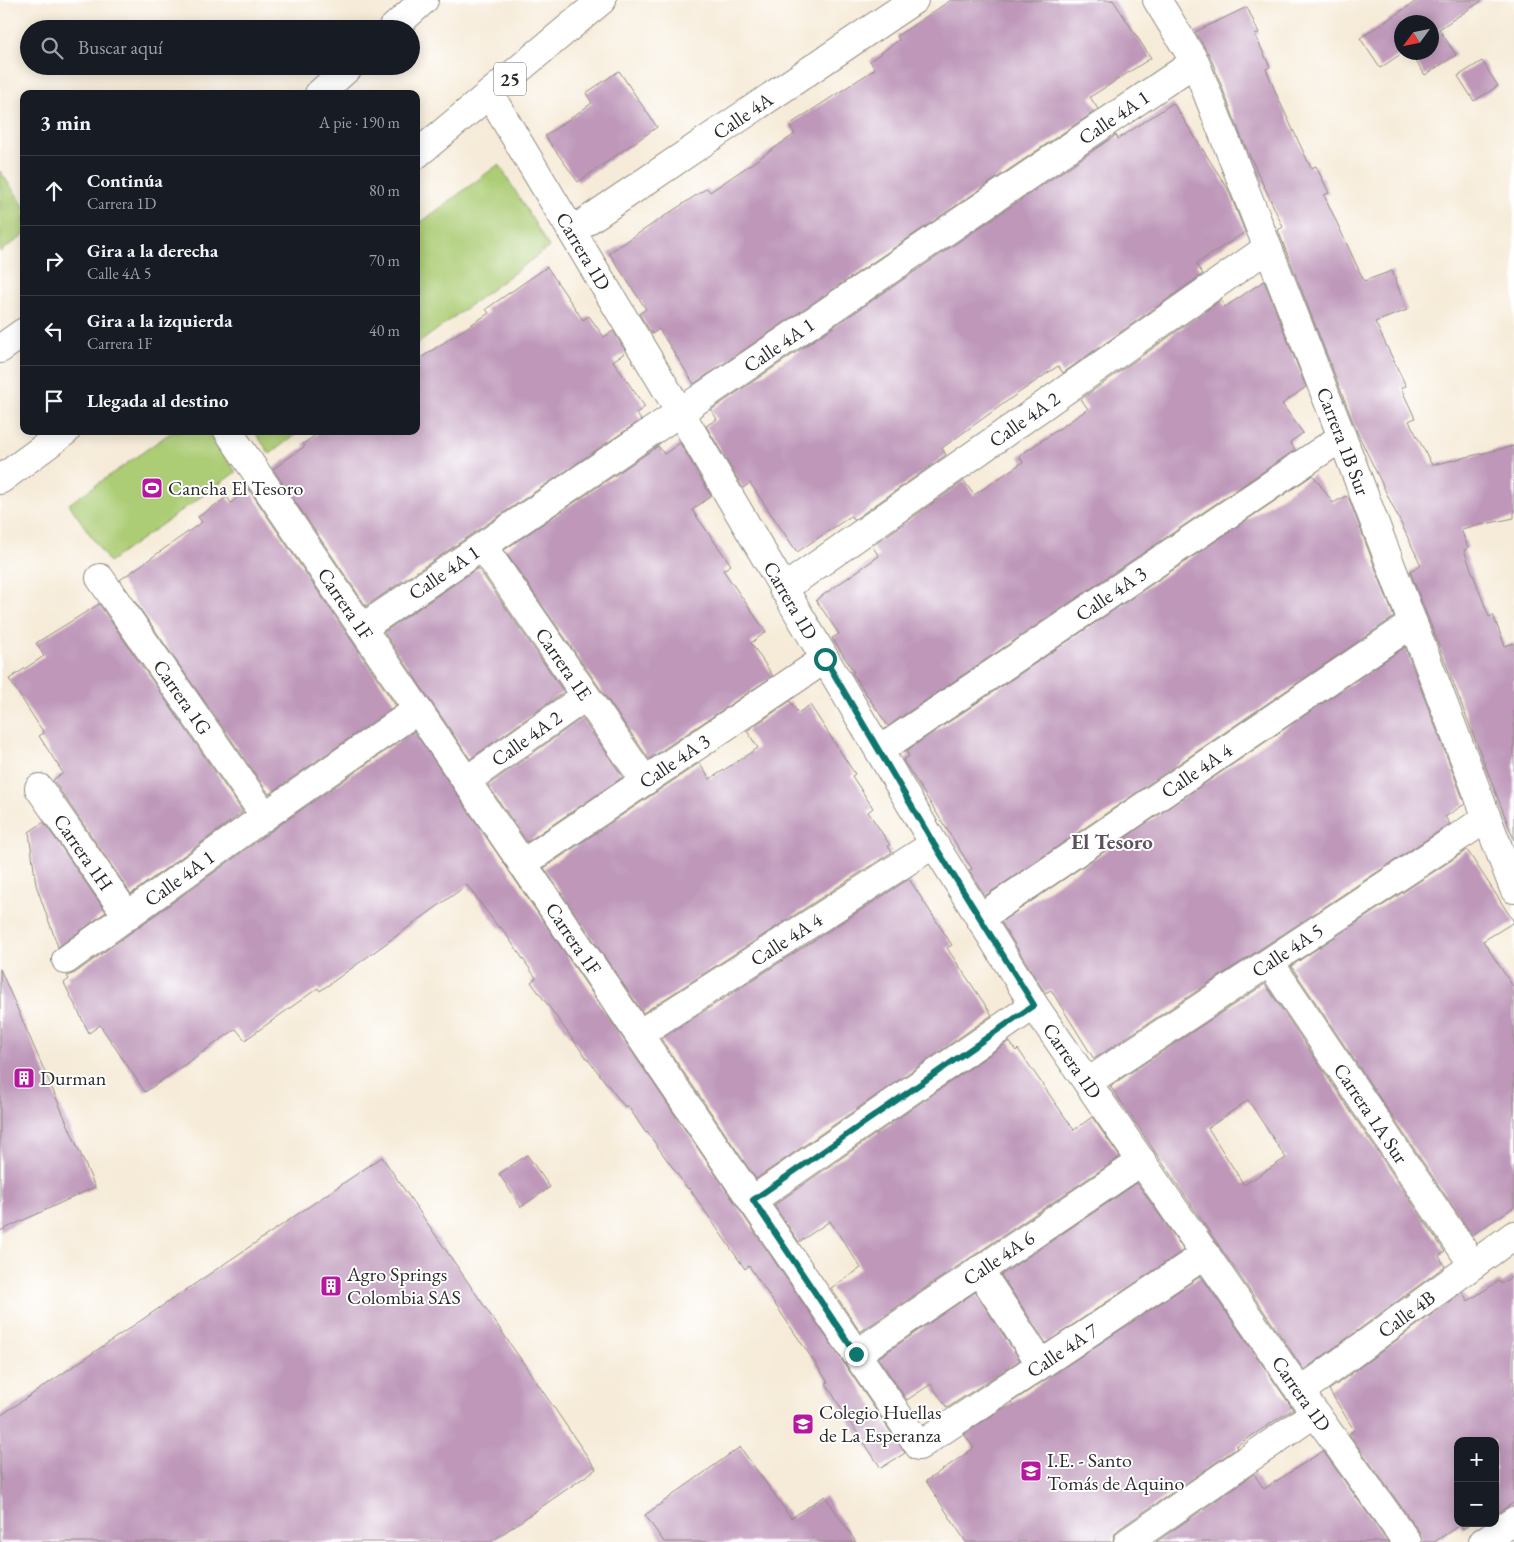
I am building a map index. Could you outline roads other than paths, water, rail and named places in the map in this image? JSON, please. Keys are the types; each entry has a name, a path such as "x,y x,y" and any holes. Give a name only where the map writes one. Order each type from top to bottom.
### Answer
{"main road":[{"path":"402,20 424,0"},
{"name":"25","path":"420,152 490,96 602,0"},
{"name":"Calle 4A","path":"572,231 914,0"},
{"name":"Carrera 1B Sur","path":"1157,0 1194,62 1266,249 1342,437 1514,889"},
{"name":"Calle 4A 1","path":"362,628 1194,62"},
{"path":"323,90 340,75"},
{"name":"Carrera 1D","path":"490,96 680,412 934,844 1034,1005 1407,1542"},
{"name":"Calle 4A 2","path":"783,589 1266,249"},
{"path":"0,349 20,335"},
{"path":"0,480 61,435"},
{"name":"Carrera 1F","path":"231,435 919,1446"},
{"name":"Calle 4A 3","path":"880,750 1342,437"},
{"name":"Carrera 1E","path":"483,547 645,781"},
{"name":"Carrera 1G","path":"100,578 264,816"},
{"name":"Calle 4A 4","path":"980,918 1413,624"},
{"name":"Calle 4A 3","path":"522,864 825,659"},
{"name":"Calle 4A 2","path":"466,781 586,696"},
{"name":"Calle 4A 1","path":"66,960 264,816 417,710"},
{"name":"Carrera 1H","path":"39,788 127,915"},
{"name":"Calle 4A 5","path":"1088,1082 1487,818"},
{"name":"Calle 4A 4","path":"639,1034 934,844"},
{"name":"Carrera 1A Sur","path":"1270,963 1473,1265"},
{"path":"753,1200 1034,1005"},
{"name":"Calle 4A 6","path":"856,1354 1142,1161"},
{"name":"Calle 4B","path":"1128,1542 1308,1402 1473,1265 1514,1235"},
{"name":"Calle 4A 7","path":"919,1446 1206,1254"},
{"path":"979,1270 1041,1364"},
{"path":"1483,1542 1514,1521"}],"place":[{"name":"Cancha El Tesoro","path":"152,488"},
{"name":"Durman","path":"24,1078"},
{"name":"Agro Springs Colombia SAS","path":"331,1286"},
{"name":"Colegio Huellas de La Esperanza","path":"803,1424"},
{"name":"I.E. - Santo Tomás de Aquino","path":"1031,1471"}],"district":[{"name":"El Tesoro","path":"1112,841"}]}
